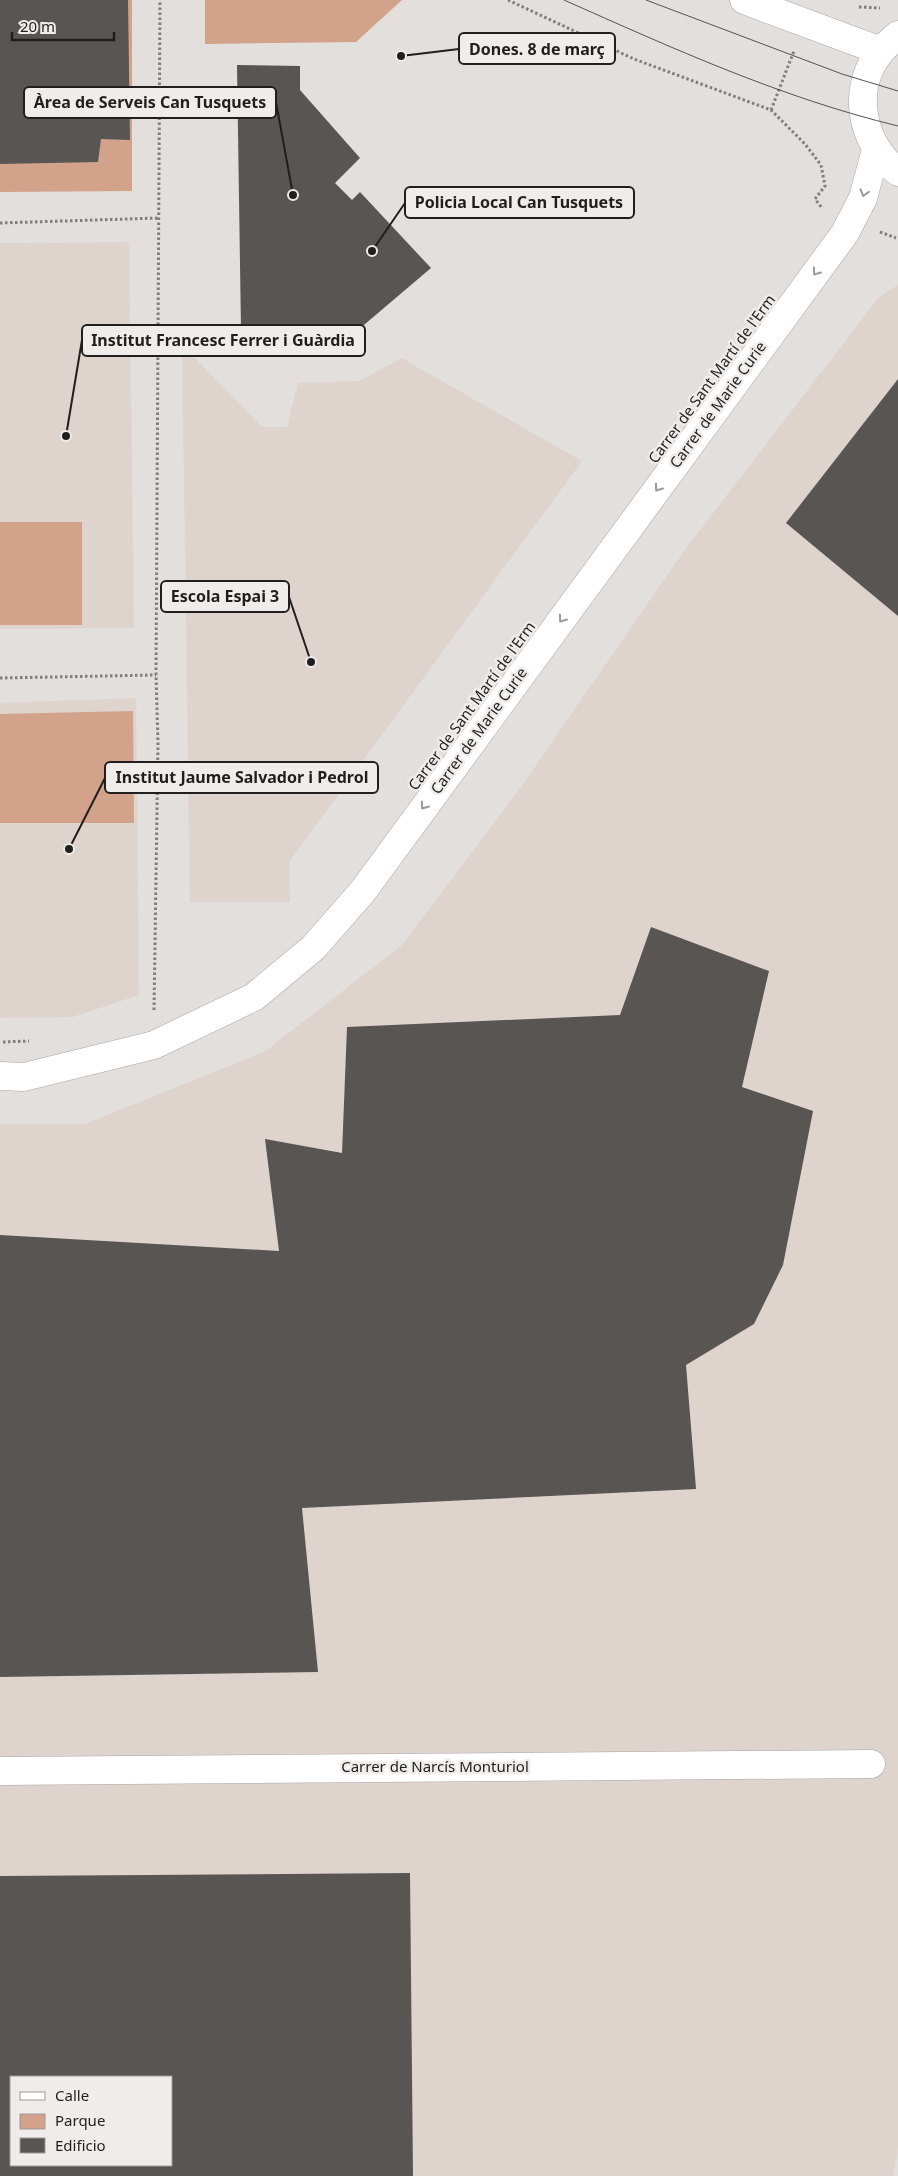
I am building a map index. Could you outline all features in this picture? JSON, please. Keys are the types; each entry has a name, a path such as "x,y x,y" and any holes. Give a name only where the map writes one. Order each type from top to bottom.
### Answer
{"street":[{"path":"744,0 813,27 889,43 867,78 862,102 866,127 876,150 898,172"},
{"path":"813,27 850,58 867,78"},
{"name":"Carrer de Marie Curie","path":"0,1076 24,1076 154,1045 254,997 313,948 362,891 845,233 862,198 876,150"},
{"name":"Carrer de Narcís Monturiol","path":"0,1770 871,1764"}],"path":[{"path":"160,0 156,675 158,744 154,1014 162,1011"},
{"path":"508,0 634,59 771,110 805,144 821,165 825,186 815,199 826,213"},
{"path":"851,6 885,8"},
{"path":"771,110 813,27"},
{"path":"0,223 159,218"},
{"path":"0,678 156,675"},
{"path":"0,1042 35,1040"}],"shaded area":[{"path":"129,242 134,628 0,629 0,243"},
{"path":"898,285 898,2150 893,2176 0,2176 0,1124 85,1124 264,1052 401,946 516,794 684,551 879,297"},
{"path":"182,345 262,427 287,427 298,383 359,381 402,358 582,461 289,862 290,902 190,902"},
{"path":"136,698 139,995 73,1017 0,1018 0,703"}],"green space":[{"path":"0,0 132,0 132,191 0,192"},
{"path":"205,0 402,0 356,42 205,44"},
{"path":"0,522 82,522 82,625 0,625"},
{"path":"133,711 134,823 0,823 0,714"}],"building":[{"path":"0,0 128,0 130,140 101,139 98,162 0,164"},
{"path":"237,65 300,66 300,90 360,158 335,183 352,200 360,192 431,268 358,330 241,330"},
{"path":"898,379 898,616 786,523"},
{"path":"651,927 769,971 742,1087 813,1111 783,1265 754,1324 686,1365 696,1489 302,1508 318,1672 0,1677 0,1235 279,1251 265,1139 342,1153 347,1027 620,1015"},
{"path":"410,1873 413,2176 0,2176 0,1876"}],"tram line":[{"path":"564,0 687,54 770,86 855,115 898,126"},
{"path":"646,0 842,74 898,91"}],"place":[{"name":"Dones. 8 de març","path":"401,56"},
{"name":"Àrea de Serveis Can Tusquets","path":"293,195"},
{"name":"Policia Local Can Tusquets","path":"372,251"},
{"name":"Institut Francesc Ferrer i Guàrdia","path":"66,436"},
{"name":"Escola Espai 3","path":"311,662"},
{"name":"Institut Jaume Salvador i Pedrol","path":"69,849"}]}
